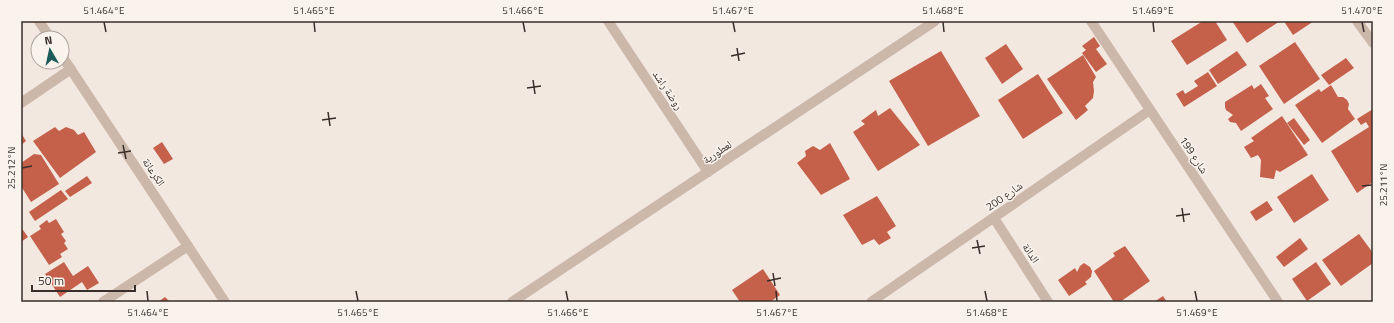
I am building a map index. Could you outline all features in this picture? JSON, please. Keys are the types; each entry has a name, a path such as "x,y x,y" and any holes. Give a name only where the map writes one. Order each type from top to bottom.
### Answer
{"street":[{"path":"39,21 45,30"},
{"name":"روضة راشد","path":"608,21 708,172"},
{"name":"لعطورية","path":"512,302 935,21"},
{"name":"شارع 199","path":"1091,21 1278,302"},
{"path":"1357,21 1373,43"},
{"path":"21,103 71,69"},
{"name":"الكرعانة","path":"71,69 225,302"},
{"name":"شارع 200","path":"871,302 1150,110"},
{"name":"الدانة","path":"994,218 1048,302"},
{"path":"103,302 188,246"}],"building":[{"path":"1203,21 1215,21 1227,40 1187,65 1171,41"},
{"path":"1232,21 1280,21 1247,43"},
{"path":"1288,21 1314,21 1293,35 1285,23"},
{"path":"1094,37 1100,46 1096,49 1107,64 1096,72 1082,53 1086,50 1082,46"},
{"path":"1295,42 1320,79 1284,104 1259,66"},
{"path":"1006,44 1023,69 1002,84 985,58"},
{"path":"941,51 980,116 928,146 889,81"},
{"path":"1237,51 1247,65 1218,84 1209,70"},
{"path":"1083,55 1096,77 1093,82 1093,98 1085,106 1088,110 1076,120 1047,79"},
{"path":"1346,58 1354,68 1329,85 1321,75"},
{"path":"1208,72 1217,86 1184,107 1176,94 1183,90 1185,94 1198,86 1194,81"},
{"path":"1038,74 1063,113 1023,139 998,100"},
{"path":"1261,84 1269,96 1265,98 1273,109 1241,131 1236,123 1230,122 1228,119 1233,115 1226,110 1225,102 1252,85 1254,89"},
{"path":"1331,85 1338,97 1343,97 1347,100 1349,104 1348,109 1355,119 1322,143 1295,105 1319,89 1321,92"},
{"path":"890,108 920,145 878,171 853,132 865,124 861,121 876,110 878,116"},
{"path":"1373,109 1373,182 1357,193 1331,151 1369,127 1366,122 1361,125 1357,119"},
{"path":"1282,116 1308,155 1280,172 1276,170 1274,179 1260,177 1261,160 1258,155 1251,158 1244,147 1254,141 1251,138"},
{"path":"1294,118 1310,140 1304,145 1287,123"},
{"path":"55,127 59,131 66,127 74,130 78,135 84,132 96,152 60,178 33,141"},
{"path":"21,133 26,141 21,145"},
{"path":"162,142 173,159 164,164 153,148"},
{"path":"830,143 850,179 821,195 797,163 806,156 805,151 813,146 820,150"},
{"path":"34,154 41,155 59,184 31,202 21,186 21,163"},
{"path":"1312,174 1329,200 1294,223 1277,197"},
{"path":"87,176 92,183 70,197 65,191"},
{"path":"61,190 68,199 35,221 29,212"},
{"path":"877,196 896,226 887,232 891,238 879,245 874,239 862,245 843,215"},
{"path":"1267,201 1273,210 1256,221 1250,212"},
{"path":"56,219 64,232 61,234 66,241 64,243 68,249 60,254 62,257 49,265 30,236 41,229 39,226 47,220 49,223"},
{"path":"23,230 28,237 21,242 21,232"},
{"path":"1359,234 1373,253 1373,263 1341,286 1322,260"},
{"path":"1300,238 1308,249 1284,267 1276,257"},
{"path":"1125,246 1150,281 1120,302 1114,302 1094,271 1115,256 1113,253"},
{"path":"64,262 73,276 88,266 99,283 87,290 82,282 60,297 45,274"},
{"path":"1316,262 1331,284 1307,301 1292,279"},
{"path":"1084,263 1090,267 1092,271 1091,277 1085,282 1087,284 1069,296 1058,280 1075,268 1077,272 1080,266"},
{"path":"763,269 780,295 770,302 740,302 732,290"},
{"path":"1163,296 1167,302 1154,302"},
{"path":"165,297 170,302 158,302"}]}
